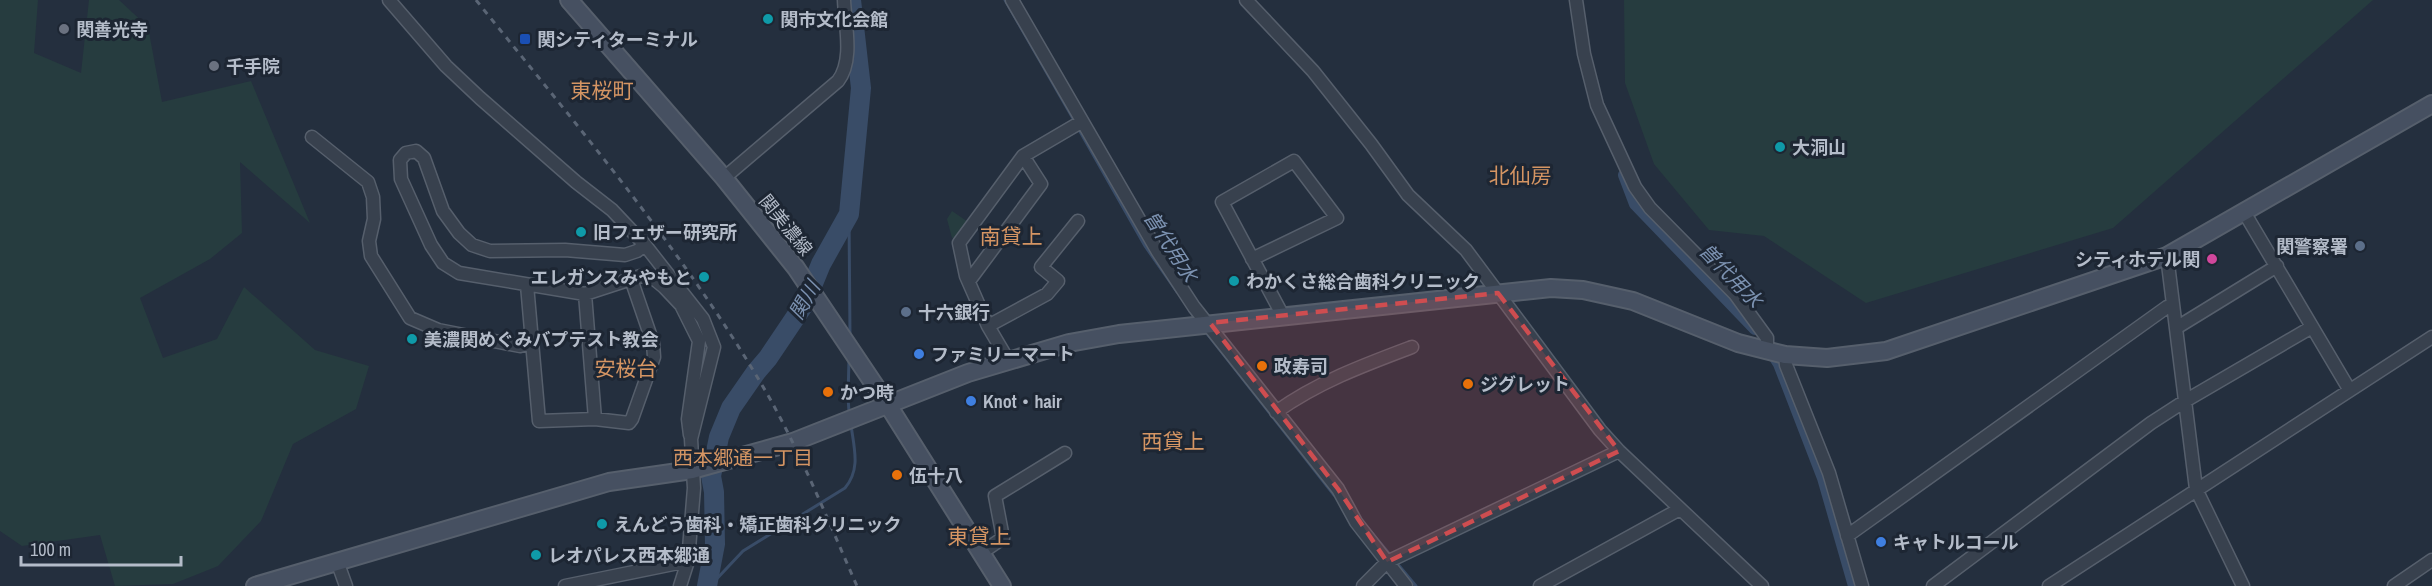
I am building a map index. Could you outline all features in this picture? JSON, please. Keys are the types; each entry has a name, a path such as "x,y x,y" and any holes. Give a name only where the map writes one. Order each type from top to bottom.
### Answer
{"street":[{"path":"389,0 463,82 576,182 612,210 645,245 703,319 714,347 691,439"},
{"name":"関美濃線","path":"569,0 724,178 802,276 888,405 1002,586"},
{"path":"724,178 838,81 845,72 847,52 844,0"},
{"path":"1012,0 1158,252 1194,307 1210,323 1276,412 1338,489 1356,522 1406,586"},
{"path":"1246,0 1313,71 1408,195 1466,250 1600,430 1619,451 1762,586"},
{"path":"1576,0 1584,54 1597,105 1635,187 1650,208 1735,294 1767,338 1767,351"},
{"path":"255,586 609,482 692,469 794,442 968,373 1069,343 1210,323 1551,288 1582,290 1633,301 1738,343 1785,355 1827,358 1886,351 2167,256 2432,104"},
{"path":"1008,360 988,326 969,281 959,243 1023,156 1081,122"},
{"path":"312,137 368,182 373,197 374,219 369,241 371,256 410,318 438,330 520,346 531,343"},
{"path":"645,245 625,255 565,250 490,251 472,245 459,233 443,211 424,158 416,152 406,153 400,160 401,179 431,245 443,263 459,273 585,294 640,276 653,278 681,305 699,341 688,419 694,477 688,561 680,586"},
{"path":"969,281 1041,184 1023,156"},
{"path":"1252,259 1337,218 1294,161 1222,202 1252,259 1283,316"},
{"path":"2244,212 2349,389"},
{"path":"988,326 1047,294 1058,281 1041,267 1078,221"},
{"path":"2167,256 2196,489 2243,586"},
{"path":"2176,328 2277,266"},
{"path":"527,285 539,421 595,419 628,423 632,419 654,357 653,343 631,279"},
{"path":"585,294 595,419"},
{"path":"1847,536 2167,307 2173,306"},
{"path":"1933,586 2151,423 2312,327"},
{"path":"2049,586 2432,337"},
{"path":"1276,412 1300,394 1337,376 1412,347"},
{"path":"1785,355 1786,365 1829,473 1862,586"},
{"path":"1363,586 1387,562 1619,451"},
{"path":"981,553 1003,538 994,496 1065,453"},
{"path":"1540,586 1680,508"},
{"path":"2394,586 2432,560"},
{"path":"337,561 346,586"},
{"path":"565,586 688,561"}],"highlighted area":[{"path":"1498,293 1619,451 1387,562 1338,489 1210,323"}],"green space":[{"path":"0,0 38,0 34,53 81,73 89,0 119,0 148,27 162,102 251,81 310,223 240,162 242,233 210,259 140,298 163,358 217,339 244,287 315,350 369,366 356,409 293,444 261,521 218,566 173,584 115,586 100,535 22,546 0,531"},
{"path":"1624,0 2373,0 2113,228 1866,303 1764,236 1709,230 1654,164 1625,83"},
{"path":"952,211 971,224 961,236 952,238 947,219"}],"waterway":[{"name":"関川","path":"707,586 715,544 714,492 711,476 719,437 731,408 805,303 821,264 849,214 861,88 851,0"},
{"name":"曽代用水","path":"1005,0 1075,122"},
{"name":"曽代用水","path":"1078,128 1145,246 1177,292"},
{"name":"曽代用水","path":"1624,175 1635,204 1755,329"},
{"path":"849,214 850,337"},
{"name":"曽代用水","path":"1205,331 1334,495"},
{"name":"曽代用水","path":"1769,348 1779,364 1823,478 1854,586"},
{"path":"849,359 849,412"},
{"path":"710,586 743,551 845,488 855,466 851,425"},
{"name":"曽代用水","path":"1367,527 1392,557"},
{"name":"曽代用水","path":"1396,562 1416,586"}],"railway":[{"path":"476,0 630,193 737,344 793,443 857,586"}],"place":[{"name":"関市文化会館","path":"768,19"},
{"name":"関善光寺","path":"64,29"},
{"name":"関シティターミナル","path":"525,39"},
{"name":"千手院","path":"214,66"},
{"name":"大洞山","path":"1780,147"},
{"name":"旧フェザー研究所","path":"581,232"},
{"name":"関警察署","path":"2360,246"},
{"name":"シティホテル関","path":"2212,259"},
{"name":"エレガンスみやもと","path":"704,277"},
{"name":"わかくさ総合歯科クリニック","path":"1234,281"},
{"name":"十六銀行","path":"906,312"},
{"name":"美濃関めぐみバプテスト教会","path":"412,339"},
{"name":"ファミリーマート","path":"919,354"},
{"name":"政寿司","path":"1262,366"},
{"name":"ジグレット","path":"1468,384"},
{"name":"かつ時","path":"828,392"},
{"name":"Knot・hair","path":"971,401"},
{"name":"伍十八","path":"897,475"},
{"name":"えんどう歯科・矯正歯科クリニック","path":"602,524"},
{"name":"キャトルコール","path":"1881,542"},
{"name":"レオパレス西本郷通","path":"536,555"}],"district":[{"name":"東桜町","path":"602,90"},
{"name":"北仙房","path":"1520,175"},
{"name":"南貸上","path":"1011,236"},
{"name":"安桜台","path":"626,368"},
{"name":"西貸上","path":"1173,441"},
{"name":"西本郷通一丁目","path":"743,457"},
{"name":"東貸上","path":"979,536"}]}
